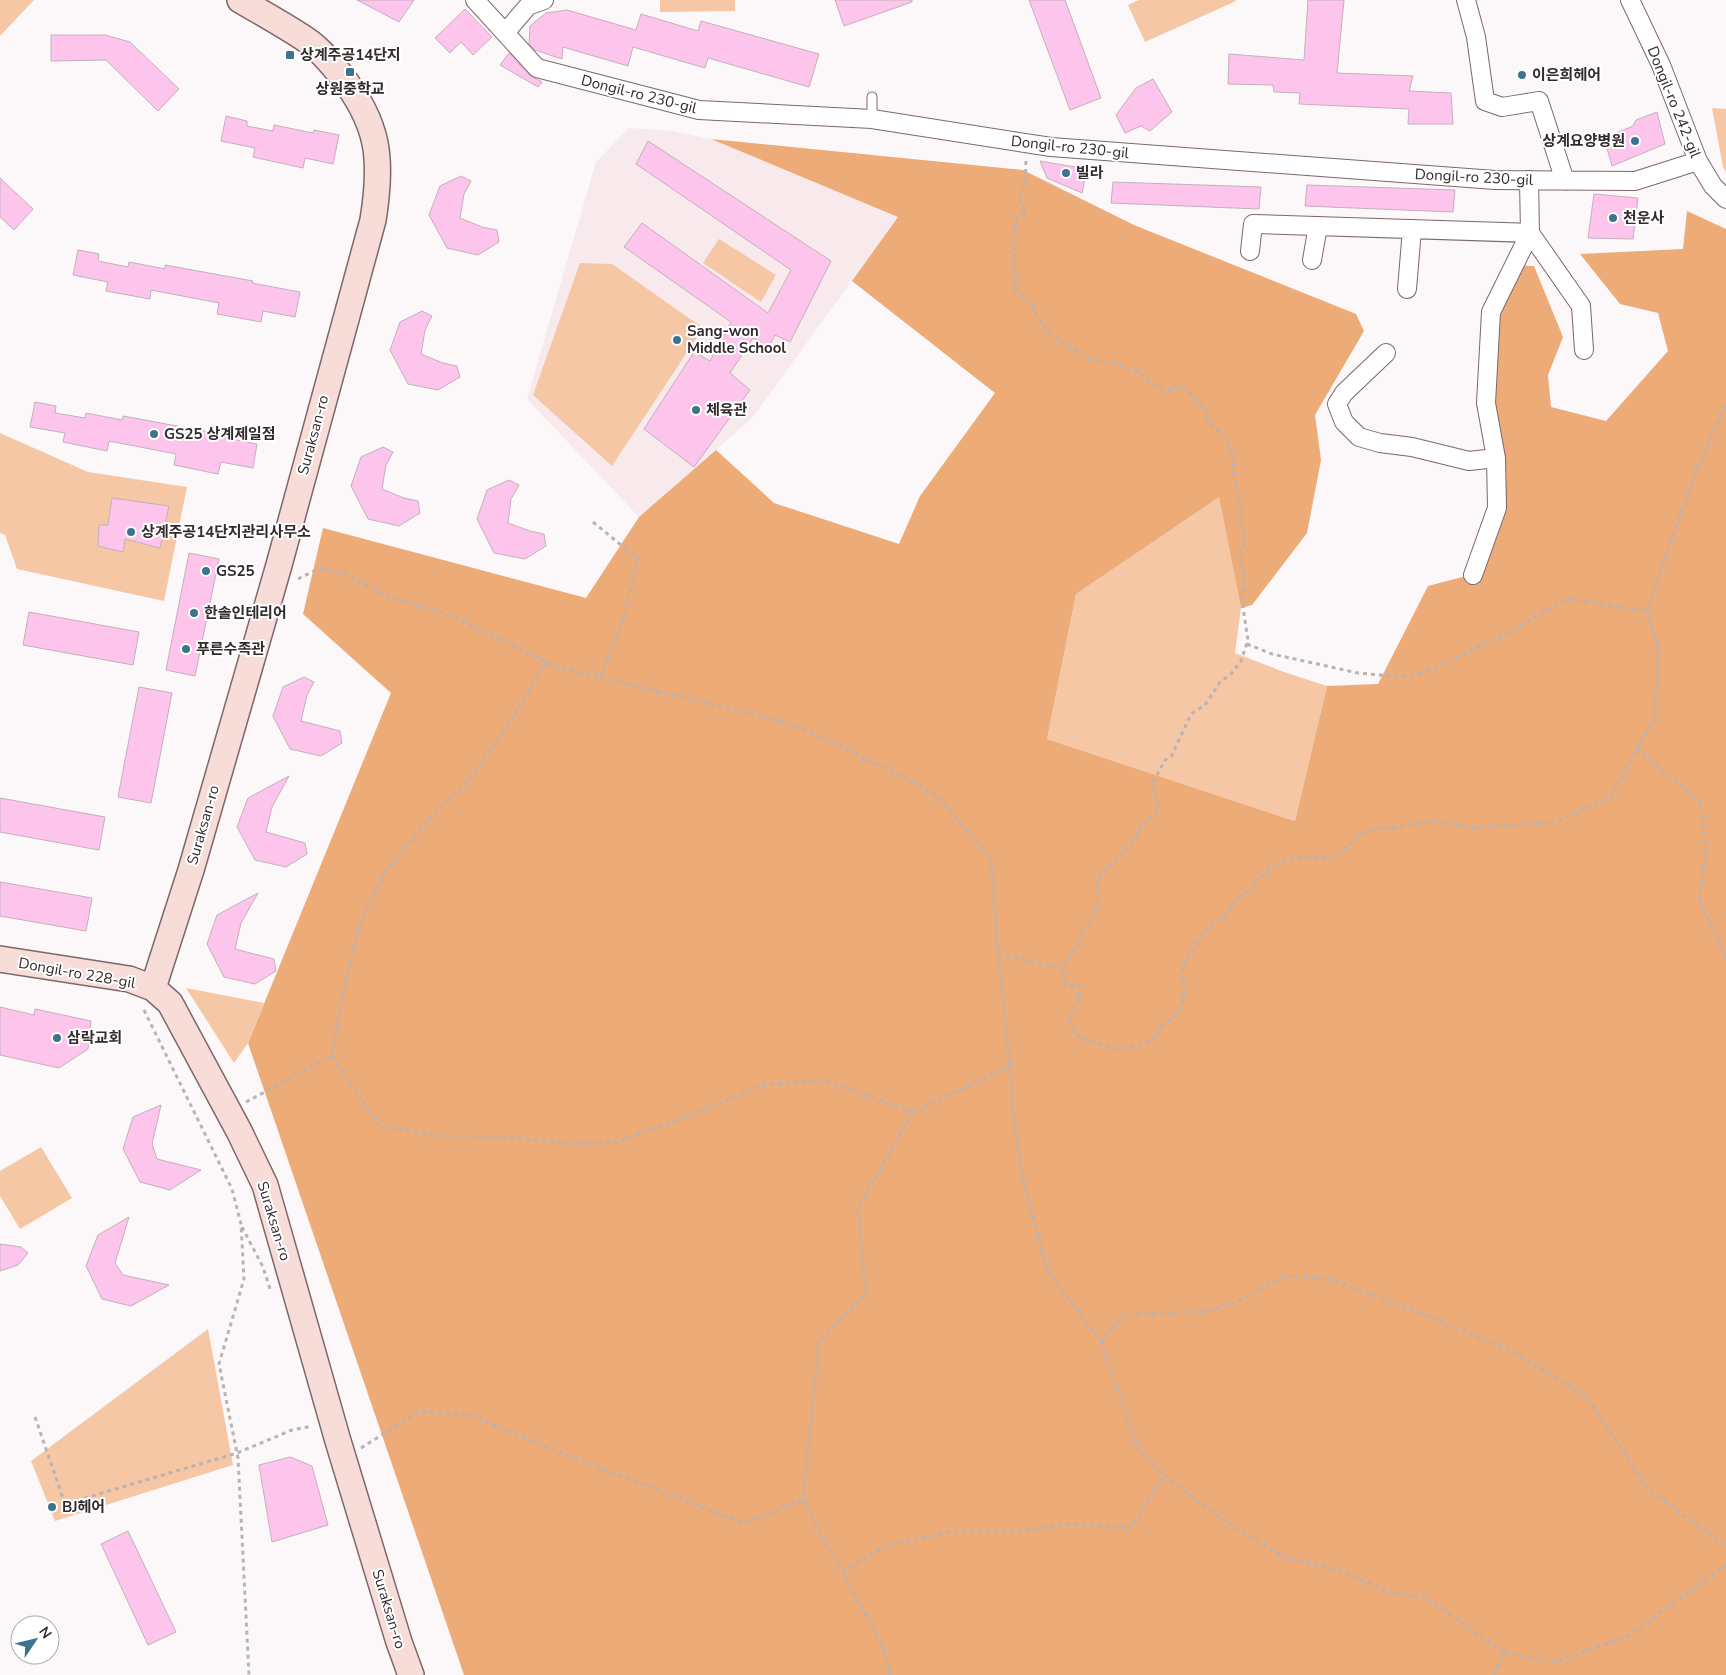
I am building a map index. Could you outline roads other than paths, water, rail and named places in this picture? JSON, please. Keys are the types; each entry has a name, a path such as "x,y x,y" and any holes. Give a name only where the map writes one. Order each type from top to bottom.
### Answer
{"street":[{"name":"Dongil-ro 230-gil","path":"475,0 537,68 699,110 872,119 1032,145 1476,179 1635,181 1698,161"},
{"path":"505,33 528,6 544,0"},
{"path":"1466,0 1476,37 1485,101 1502,107 1539,101 1565,181"},
{"name":"Dongil-ro 242-gil","path":"1630,0 1661,65 1698,161 1713,186 1726,199"},
{"name":"Suraksan-ro","path":"257,4 327,58 360,102 375,141 378,162 378,191 373,220 271,592 190,870 153,988 170,1003 265,1186 343,1460 411,1675"},
{"path":"1473,575 1497,508 1496,458 1486,403 1491,312 1530,232 1529,180"},
{"path":"1250,251 1253,224 1530,232"},
{"path":"1312,260 1318,226"},
{"path":"1407,289 1412,229"},
{"path":"1530,232 1581,306 1584,350"},
{"path":"1386,353 1344,393 1337,404 1344,422 1359,437 1470,461 1496,458"},
{"name":"Dongil-ro 228-gil","path":"0,959 128,979 153,988"}],"lane":[{"path":"872,98 872,119"}],"place":[{"name":"상계주공14단지","path":"290,55"},
{"name":"상원중학교","path":"350,72"},
{"name":"이은희헤어","path":"1522,75"},
{"name":"상계요양병원","path":"1635,141"},
{"name":"빌라","path":"1066,173"},
{"name":"천운사","path":"1613,218"},
{"name":"Sang-won Middle School","path":"677,340"},
{"name":"체육관","path":"696,410"},
{"name":"GS25 상계제일점","path":"154,434"},
{"name":"상계주공14단지관리사무소","path":"131,532"},
{"name":"GS25","path":"206,571"},
{"name":"한솔인테리어","path":"194,613"},
{"name":"푸른수족관","path":"186,649"},
{"name":"삼락교회","path":"57,1038"},
{"name":"BJ헤어","path":"52,1507"}]}
